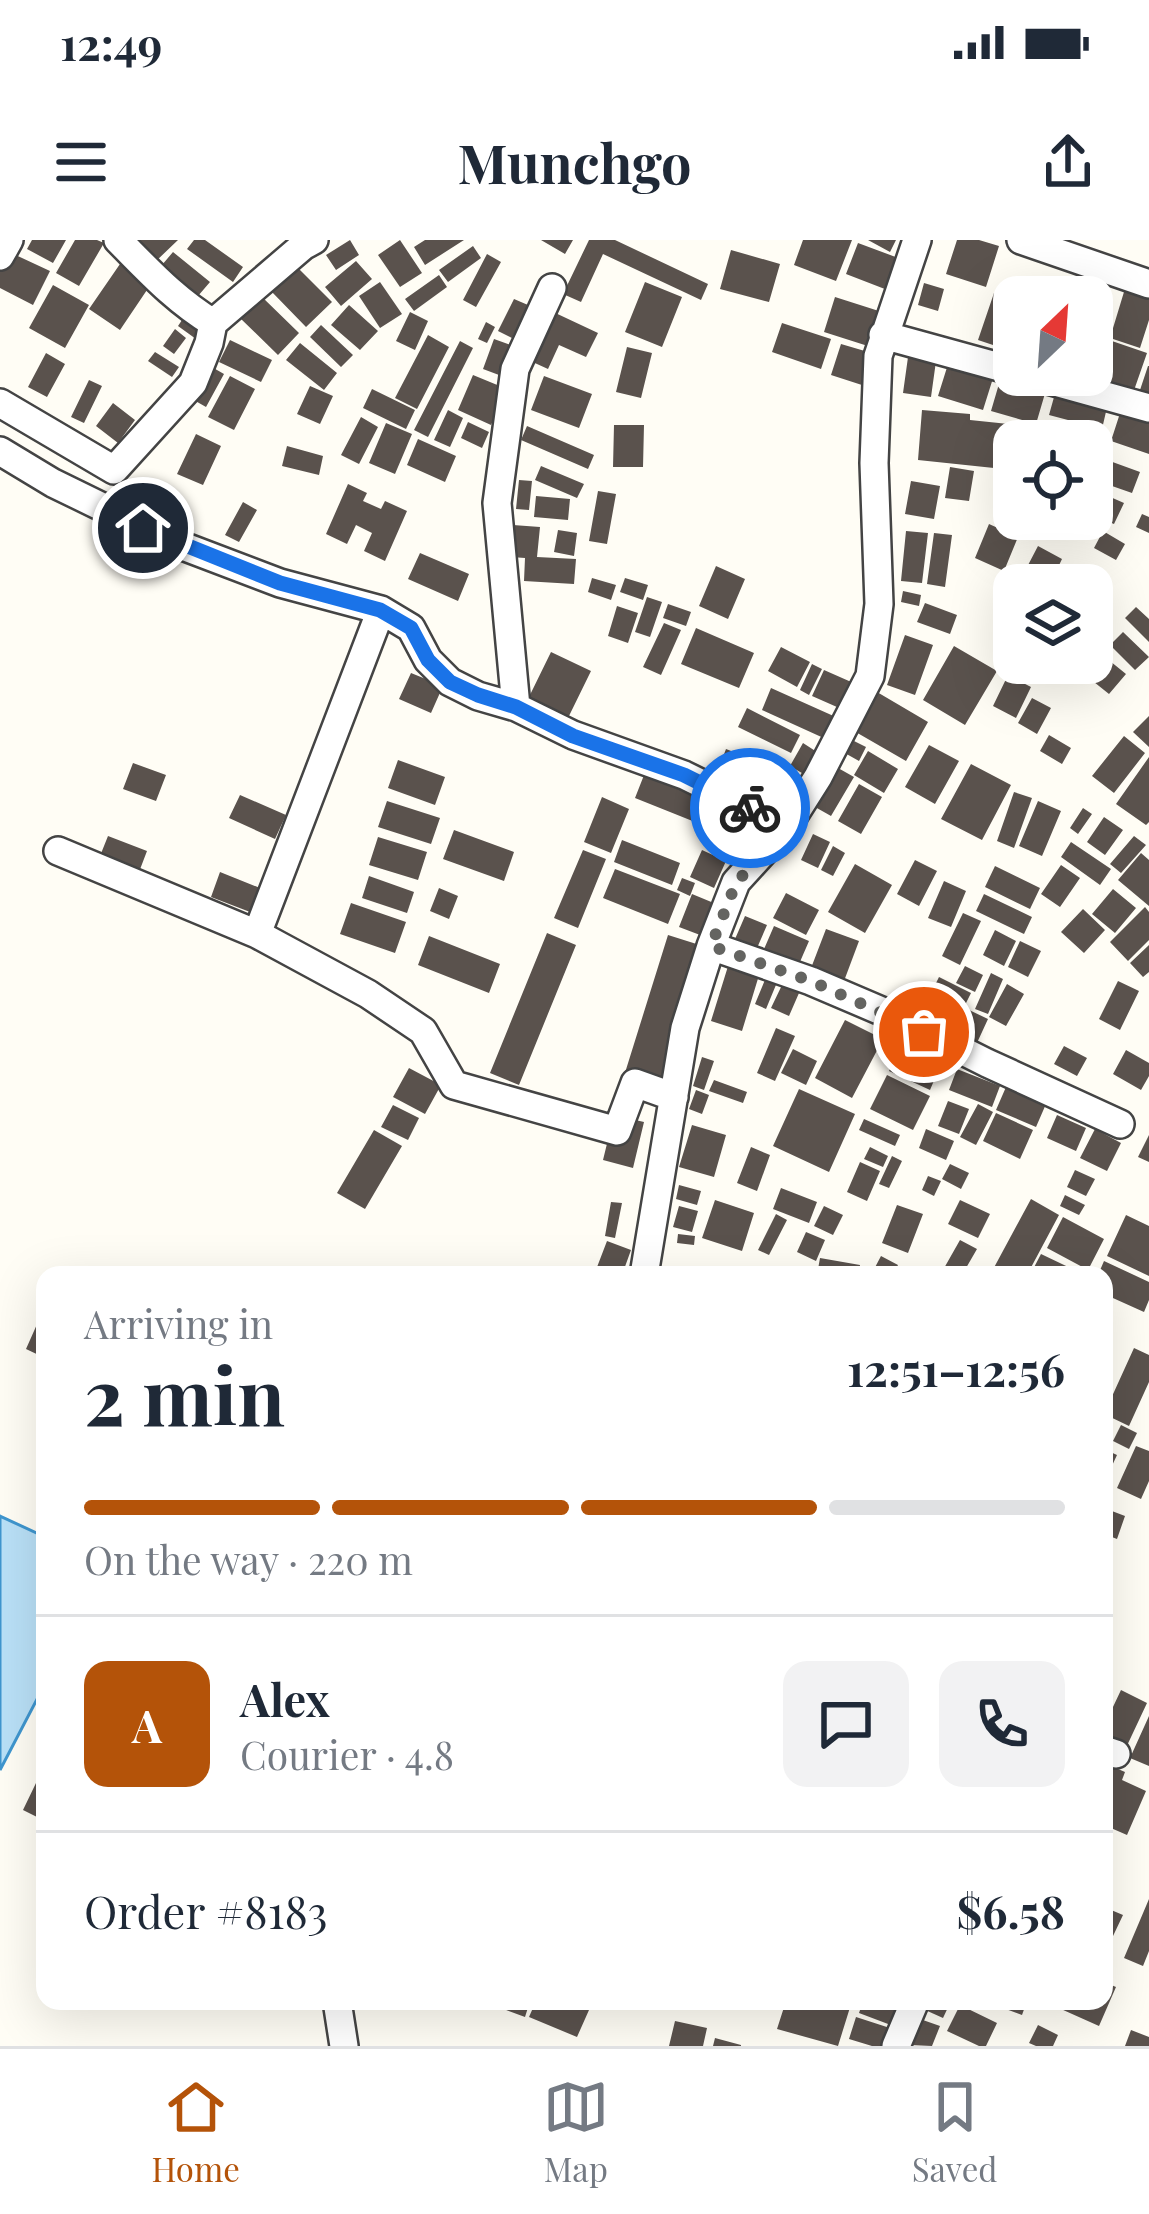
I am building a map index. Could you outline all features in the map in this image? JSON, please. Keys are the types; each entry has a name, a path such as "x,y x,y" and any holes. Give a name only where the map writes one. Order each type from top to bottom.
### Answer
{"street":[{"path":"0,256 9,240"},
{"path":"118,240 170,293 213,323"},
{"path":"0,403 114,470 193,383 213,323 314,240"},
{"path":"646,1266 685,1028 711,946 736,883 787,826 870,676 879,604 874,463 878,356 917,240"},
{"path":"1021,240 1149,284"},
{"path":"516,707 497,503 515,368 552,288"},
{"path":"883,335 993,365"},
{"path":"1106,396 1149,408"},
{"path":"0,451 53,483 180,544 280,583 380,610 411,628 428,660 450,682 516,707 573,736 684,775 787,826"},
{"path":"257,934 380,610"},
{"path":"58,851 257,934 368,994 423,1031 454,1085 617,1131 635,1083 674,1097"},
{"path":"711,946 892,1016 1120,1124"},
{"path":"338,2010 344,2046"},
{"path":"896,2046 911,2010"}],"water":[{"path":"0,1516 36,1533 36,1701 0,1770"}],"building":[{"path":"32,240 66,240 53,263 27,249"},
{"path":"75,240 104,243 79,286 56,273"},
{"path":"140,240 178,240 154,263 136,244"},
{"path":"194,240 205,240 243,267 233,282 187,249"},
{"path":"350,240 359,255 336,270 326,255"},
{"path":"400,240 422,273 400,287 378,255"},
{"path":"425,240 464,240 425,265 414,247"},
{"path":"541,240 573,240 565,254"},
{"path":"589,240 615,240 708,284 701,300 603,254 581,302 563,294"},
{"path":"803,240 852,240 836,281 794,265"},
{"path":"868,240 896,240 890,252"},
{"path":"957,240 999,246 986,287 946,274"},
{"path":"858,243 901,259 890,291 846,274"},
{"path":"473,246 481,258 448,282 439,270"},
{"path":"731,250 780,264 769,302 720,289"},
{"path":"7,251 50,271 33,305 0,288 0,265"},
{"path":"173,252 210,282 192,303 156,272"},
{"path":"487,254 501,262 476,307 463,300"},
{"path":"356,261 372,279 341,306 325,287"},
{"path":"120,264 151,284 120,330 89,309"},
{"path":"296,266 332,302 306,327 271,291"},
{"path":"439,275 447,287 414,311 405,299"},
{"path":"380,282 402,314 380,328 359,296"},
{"path":"645,282 682,297 662,347 625,332"},
{"path":"1127,282 1149,289 1149,320 1140,348 1113,339"},
{"path":"924,283 944,289 938,311 918,305"},
{"path":"53,285 89,305 65,348 29,328"},
{"path":"260,295 299,333 278,355 239,317"},
{"path":"993,296 993,345 978,340"},
{"path":"835,297 882,312 871,347 824,332"},
{"path":"514,299 528,305 512,338 498,331"},
{"path":"349,305 378,331 360,350 331,325"},
{"path":"549,310 598,333 586,357 559,345 548,369 526,359"},
{"path":"410,312 428,321 415,350 396,341"},
{"path":"186,314 204,327 196,339 178,326"},
{"path":"486,322 495,327 487,343 478,339"},
{"path":"782,323 831,339 821,369 772,352"},
{"path":"321,325 353,355 341,367 310,337"},
{"path":"175,329 186,338 174,354 163,346"},
{"path":"428,335 449,347 417,409 395,398"},
{"path":"494,339 511,345 499,375 483,369"},
{"path":"230,340 272,360 261,382 219,362"},
{"path":"460,341 473,348 428,437 414,430"},
{"path":"1113,341 1147,353 1132,396 1113,389"},
{"path":"300,343 337,373 324,390 286,360"},
{"path":"841,344 875,354 865,386 831,375"},
{"path":"627,347 652,353 641,398 616,392"},
{"path":"909,350 937,354 931,397 903,393"},
{"path":"155,352 179,367 172,377 148,361"},
{"path":"46,353 65,364 47,397 28,387"},
{"path":"949,361 993,375 983,410 938,396"},
{"path":"210,366 224,374 206,407 192,399"},
{"path":"1149,366 1149,403 1137,399"},
{"path":"473,375 507,389 491,425 458,410"},
{"path":"230,376 255,389 234,430 208,417"},
{"path":"544,376 592,394 579,428 531,410"},
{"path":"89,380 102,386 84,423 71,417"},
{"path":"310,386 333,396 320,424 297,414"},
{"path":"372,389 415,410 406,429 363,408"},
{"path":"995,396 1044,396 1037,420 991,411"},
{"path":"1054,396 1108,403 1104,420 1049,415"},
{"path":"113,403 135,420 118,443 96,426"},
{"path":"1122,407 1149,416 1149,454 1113,442"},
{"path":"448,410 463,418 450,447 434,440"},
{"path":"922,410 970,414 970,420 993,422 993,468 918,460"},
{"path":"361,417 378,427 359,464 341,455"},
{"path":"468,422 489,432 482,448 461,438"},
{"path":"386,423 412,434 395,474 369,463"},
{"path":"614,425 644,425 643,467 613,467"},
{"path":"527,426 594,455 588,469 521,440"},
{"path":"196,434 221,446 203,485 177,474"},
{"path":"418,439 456,456 445,482 407,465"},
{"path":"287,446 323,456 319,475 282,466"},
{"path":"1113,462 1140,472 1132,493 1113,486"},
{"path":"541,466 584,484 577,498 535,480"},
{"path":"950,467 974,471 969,501 945,498"},
{"path":"519,480 532,481 529,510 516,509"},
{"path":"911,481 940,486 934,519 905,514"},
{"path":"348,484 367,493 363,501 381,509 385,501 407,511 385,561 364,551 372,533 356,525 347,544 326,534"},
{"path":"598,491 616,494 607,544 589,541"},
{"path":"536,496 570,499 568,520 534,517"},
{"path":"1113,498 1124,503 1113,524"},
{"path":"243,502 257,510 239,542 225,535"},
{"path":"1142,514 1149,517 1149,533 1136,527"},
{"path":"989,524 993,540 1017,540 1007,564 993,566 975,558"},
{"path":"513,525 540,527 537,557 576,559 574,584 524,581 525,558 511,557"},
{"path":"558,530 577,533 574,556 554,552"},
{"path":"906,531 928,533 922,583 901,581"},
{"path":"934,533 952,535 945,587 927,584"},
{"path":"1113,537 1125,544 1116,560 1094,548 1098,540"},
{"path":"1038,546 1062,559 1060,564 1029,564"},
{"path":"420,553 469,574 458,601 408,579"},
{"path":"716,566 745,579 728,619 699,606"},
{"path":"592,578 616,585 611,600 588,592"},
{"path":"625,578 648,585 643,600 620,592"},
{"path":"903,591 921,595 919,606 901,602"},
{"path":"647,597 662,602 650,637 635,632"},
{"path":"925,603 957,615 950,634 917,622"},
{"path":"668,604 691,612 686,626 663,618"},
{"path":"617,606 638,613 628,643 608,636"},
{"path":"1136,607 1149,619 1149,642 1125,618"},
{"path":"664,623 681,630 661,675 643,667"},
{"path":"696,628 754,653 739,688 681,664"},
{"path":"1123,632 1149,657 1135,670 1113,648"},
{"path":"905,635 933,645 915,695 887,685"},
{"path":"954,646 993,669 993,678 965,725 923,700"},
{"path":"781,647 810,662 797,687 768,671"},
{"path":"551,652 591,671 568,718 528,699"},
{"path":"1113,663 1126,674 1109,694 1096,684 1113,684"},
{"path":"812,664 822,669 809,695 800,690"},
{"path":"824,670 858,685 846,711 812,696"},
{"path":"411,673 443,686 431,713 399,699"},
{"path":"1004,684 1031,687 1016,718 993,706"},
{"path":"771,688 838,718 828,740 762,710"},
{"path":"877,692 928,722 906,761 854,731"},
{"path":"1032,698 1051,708 1037,734 1018,723"},
{"path":"747,708 800,735 791,753 738,727"},
{"path":"1149,716 1149,747 1133,732"},
{"path":"1049,735 1071,748 1062,764 1040,751"},
{"path":"1124,736 1145,753 1114,793 1092,776"},
{"path":"850,739 866,747 859,761 843,752"},
{"path":"803,743 820,754 807,776 790,766"},
{"path":"929,745 959,761 935,804 905,787"},
{"path":"726,749 796,776 785,805 715,778"},
{"path":"868,751 898,769 884,793 854,775"},
{"path":"1149,757 1149,822 1146,825 1116,804"},
{"path":"398,760 445,777 435,805 388,788"},
{"path":"133,763 166,775 156,801 123,789"},
{"path":"831,764 854,777 831,816 808,803"},
{"path":"971,764 1011,785 982,840 941,819"},
{"path":"646,770 706,795 695,822 635,798"},
{"path":"859,784 882,797 861,834 838,821"},
{"path":"1014,792 1032,798 1014,848 997,841"},
{"path":"240,795 286,815 275,839 229,818"},
{"path":"602,797 629,809 611,853 584,842"},
{"path":"387,801 440,818 431,844 378,827"},
{"path":"1038,801 1061,811 1042,856 1019,846"},
{"path":"707,803 733,813 723,840 697,831"},
{"path":"1083,808 1092,814 1078,834 1070,828"},
{"path":"1104,817 1123,830 1105,855 1087,842"},
{"path":"454,830 514,852 504,881 443,859"},
{"path":"813,834 830,842 818,868 801,860"},
{"path":"108,836 147,851 139,872 100,856"},
{"path":"1134,836 1146,845 1121,873 1110,864"},
{"path":"378,837 427,852 418,880 369,865"},
{"path":"622,840 680,863 672,885 614,862"},
{"path":"1071,842 1111,869 1100,885 1061,857"},
{"path":"833,846 845,853 833,876 821,870"},
{"path":"583,850 606,859 578,928 554,918"},
{"path":"702,850 726,861 714,888 690,877"},
{"path":"1141,853 1149,860 1149,906 1118,880"},
{"path":"915,860 937,871 919,906 897,894"},
{"path":"855,864 892,885 865,933 828,912"},
{"path":"1061,865 1080,878 1060,907 1041,894"},
{"path":"995,866 1040,888 1030,909 985,887"},
{"path":"615,869 680,894 668,924 603,898"},
{"path":"220,872 260,888 250,912 211,897"},
{"path":"369,876 414,892 407,913 362,898"},
{"path":"682,878 695,883 690,896 677,890"},
{"path":"944,881 966,891 951,927 928,918"},
{"path":"439,888 458,896 449,919 430,911"},
{"path":"1113,889 1136,908 1115,933 1092,914"},
{"path":"786,893 819,910 806,935 773,918"},
{"path":"692,894 721,906 708,938 679,927"},
{"path":"984,894 1032,917 1024,934 976,911"},
{"path":"351,903 406,922 395,953 340,934"},
{"path":"1145,907 1149,940 1128,961 1110,942"},
{"path":"1083,909 1105,930 1084,953 1061,932"},
{"path":"963,913 981,921 960,965 942,956"},
{"path":"745,916 767,925 754,955 732,946"},
{"path":"774,926 809,941 796,971 761,956"},
{"path":"826,929 859,941 841,989 808,976"},
{"path":"995,930 1016,941 1004,966 983,955"},
{"path":"547,933 576,945 519,1085 490,1073"},
{"path":"668,935 706,947 663,1088 624,1076"},
{"path":"429,936 500,964 489,993 418,965"},
{"path":"1020,941 1041,951 1028,977 1008,967"},
{"path":"1149,945 1149,972 1143,977 1130,963"},
{"path":"729,963 760,972 742,1031 711,1021"},
{"path":"965,966 983,975 975,992 956,983"},
{"path":"991,973 1003,979 988,1014 975,1009"},
{"path":"767,975 778,980 766,1009 755,1004"},
{"path":"939,977 971,993 965,1005 933,989"},
{"path":"1118,981 1139,991 1120,1030 1099,1019"},
{"path":"1007,984 1024,994 1006,1026 989,1017"},
{"path":"782,985 799,993 789,1016 771,1008"},
{"path":"933,993 961,1006 948,1032 920,1018"},
{"path":"967,1009 988,1019 976,1045 954,1035"},
{"path":"845,1020 883,1039 852,1098 815,1078"},
{"path":"776,1028 795,1036 775,1081 757,1073"},
{"path":"904,1039 944,1057 930,1090 889,1071"},
{"path":"1064,1046 1087,1058 1077,1076 1054,1064"},
{"path":"793,1049 817,1061 806,1085 781,1073"},
{"path":"1126,1050 1149,1063 1149,1076 1141,1090 1113,1074"},
{"path":"702,1057 714,1061 704,1090 693,1086"},
{"path":"409,1068 441,1085 425,1114 393,1097"},
{"path":"957,1069 1000,1086 992,1107 949,1090"},
{"path":"887,1075 930,1096 913,1130 870,1109"},
{"path":"714,1080 747,1092 743,1103 709,1091"},
{"path":"1006,1087 1046,1104 1036,1127 996,1110"},
{"path":"799,1089 855,1114 829,1172 773,1146"},
{"path":"696,1090 709,1095 702,1114 689,1109"},
{"path":"948,1101 969,1109 959,1134 938,1126"},
{"path":"978,1104 993,1112 976,1145 960,1137"},
{"path":"393,1105 419,1118 408,1140 381,1127"},
{"path":"996,1113 1033,1130 1020,1159 983,1141"},
{"path":"614,1115 644,1122 633,1168 603,1160"},
{"path":"1057,1115 1086,1128 1076,1151 1047,1138"},
{"path":"864,1119 900,1135 895,1146 859,1130"},
{"path":"692,1125 726,1135 714,1177 679,1167"},
{"path":"926,1129 954,1141 946,1160 919,1148"},
{"path":"1095,1129 1121,1143 1107,1171 1080,1158"},
{"path":"374,1130 402,1146 365,1209 337,1193"},
{"path":"1149,1135 1149,1162 1138,1157"},
{"path":"751,1147 770,1155 757,1191 737,1183"},
{"path":"870,1147 888,1156 883,1167 864,1159"},
{"path":"892,1156 902,1161 889,1188 879,1184"},
{"path":"860,1162 880,1171 867,1201 847,1192"},
{"path":"950,1164 969,1173 961,1189 942,1179"},
{"path":"1075,1170 1095,1179 1086,1196 1067,1187"},
{"path":"928,1176 941,1181 934,1196 922,1190"},
{"path":"679,1185 701,1191 697,1205 676,1199"},
{"path":"781,1188 817,1202 809,1223 773,1209"},
{"path":"1065,1195 1085,1205 1079,1215 1060,1206"},
{"path":"1031,1199 1059,1215 1032,1266 995,1266"},
{"path":"715,1200 754,1213 742,1251 702,1238"},
{"path":"960,1200 990,1214 978,1238 948,1224"},
{"path":"611,1202 622,1203 615,1238 605,1236"},
{"path":"897,1205 923,1214 908,1253 882,1243"},
{"path":"679,1206 698,1211 692,1232 673,1227"},
{"path":"824,1206 843,1215 833,1235 814,1226"},
{"path":"776,1214 787,1220 769,1255 758,1250"},
{"path":"1126,1215 1149,1226 1149,1276 1107,1256"},
{"path":"1063,1217 1104,1239 1090,1266 1081,1266 1047,1248"},
{"path":"806,1232 825,1240 816,1261 797,1252"},
{"path":"678,1234 695,1236 694,1245 677,1243"},
{"path":"960,1240 977,1249 967,1266 945,1266"},
{"path":"607,1241 631,1250 625,1266 597,1266"},
{"path":"1041,1254 1066,1266 1035,1266"},
{"path":"881,1256 898,1265 898,1266 876,1266"},
{"path":"820,1258 860,1265 860,1266 819,1266"},
{"path":"1104,1261 1149,1282 1144,1312 1113,1298 1113,1266 1102,1266"},
{"path":"36,1326 36,1354 26,1349"},
{"path":"1134,1348 1149,1355 1149,1382 1129,1426 1113,1418 1113,1394"},
{"path":"1121,1425 1137,1433 1129,1449 1113,1441"},
{"path":"1136,1446 1149,1451 1149,1481 1141,1499 1117,1488"},
{"path":"1113,1511 1125,1516 1117,1539 1113,1537"},
{"path":"1121,1690 1147,1703 1124,1752 1113,1747 1113,1707"},
{"path":"1149,1716 1149,1766 1130,1758"},
{"path":"1113,1767 1125,1772 1122,1780 1146,1791 1127,1835 1113,1829"},
{"path":"36,1783 36,1816 23,1810"},
{"path":"1149,1899 1149,1951 1143,1966 1124,1958"},
{"path":"1113,1911 1123,1915 1113,1936"},
{"path":"532,2010 589,2010 577,2037 529,2017"},
{"path":"783,2010 849,2010 838,2046 777,2029"},
{"path":"860,2010 902,2010 896,2027"},
{"path":"958,2010 970,2010 997,2023 986,2046 947,2031"},
{"path":"1063,2010 1106,2010 1099,2026"},
{"path":"856,2017 893,2029 887,2046 849,2039"},
{"path":"920,2019 940,2026 932,2046 910,2045"},
{"path":"675,2021 707,2028 703,2046 669,2046"},
{"path":"1038,2025 1058,2035 1053,2046 1029,2043"},
{"path":"1131,2030 1149,2037 1149,2046 1125,2046"},
{"path":"715,2038 741,2045 741,2046 713,2046"}],"way so far":[{"path":"750,808 787,826 736,883 711,946 811,981 924,1032"}],"route":[{"path":"143,528 280,583 380,610 411,628 428,660 450,682 516,707 573,736 684,775 750,808"}]}
